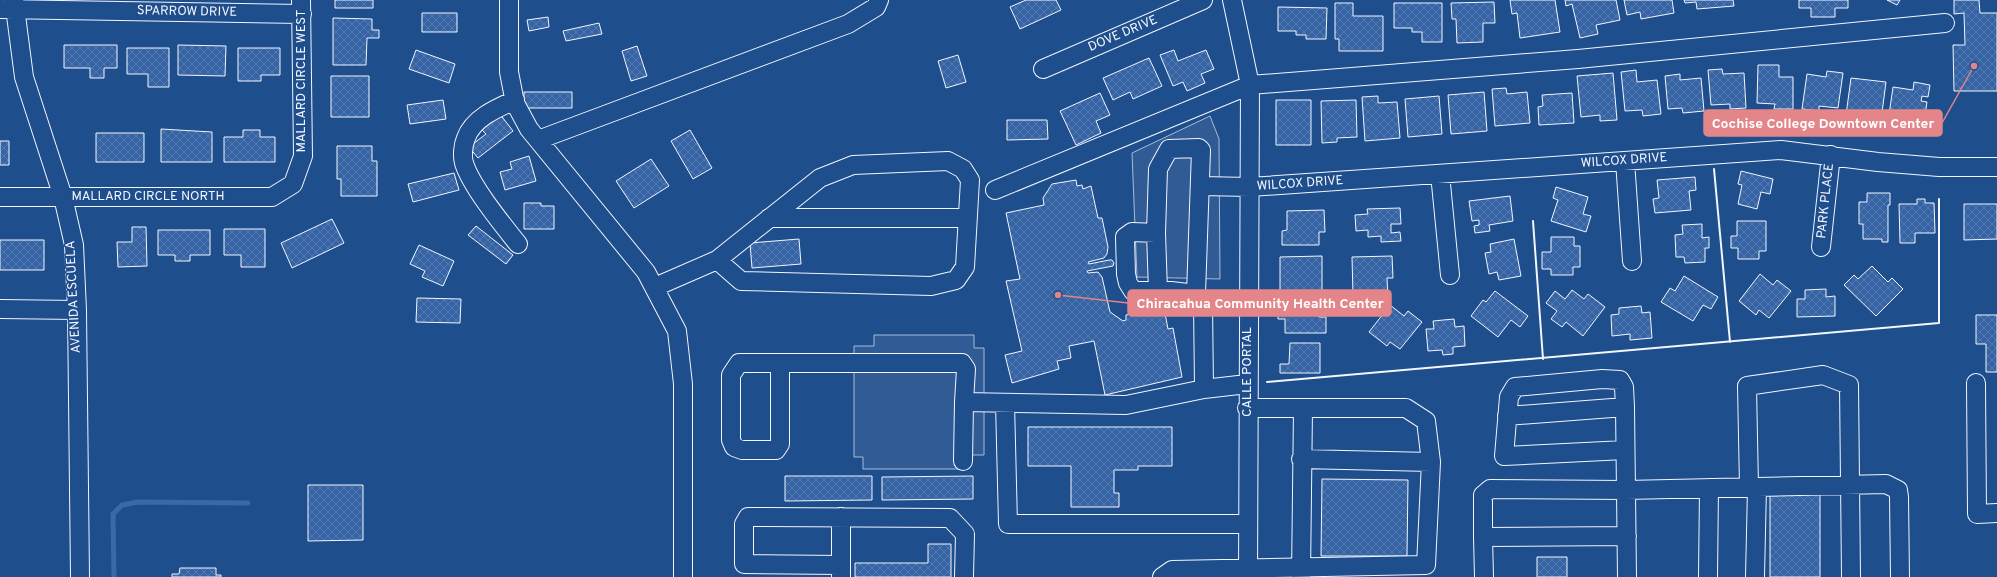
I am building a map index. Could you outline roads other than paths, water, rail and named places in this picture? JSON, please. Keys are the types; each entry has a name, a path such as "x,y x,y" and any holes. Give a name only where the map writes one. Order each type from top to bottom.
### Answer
{"street":[{"path":"509,0 509,72 515,100 529,129 646,272 677,330 683,384 682,577"},
{"path":"538,140 848,24 876,7 879,0"},
{"name":"DOVE DRIVE","path":"1043,69 1203,0"},
{"name":"CALLE PORTAL","path":"1232,0 1250,84 1247,384 1248,573"},
{"name":"SPARROW DRIVE","path":"10,6 302,7"},
{"name":"AVENIDA ESCUELA","path":"10,6 24,77 63,197 74,245 77,310 80,577"},
{"name":"MALLARD CIRCLE WEST","path":"292,184 303,156 302,7"},
{"path":"995,190 1250,84 1570,59 1944,24"},
{"path":"515,100 490,112 480,120 466,138 463,150 464,162 472,179 518,244"},
{"path":"1158,291 1156,233 1158,169 1169,149 1199,148 1201,150 1201,186 1196,294 1203,303 1204,389"},
{"name":"WILCOX DRIVE","path":"1201,186 1250,187 1781,150 1878,162 1939,167 1997,167"},
{"name":"PARK PLACE","path":"1821,247 1831,155"},
{"path":"655,288 717,260 820,178 854,165 948,161 963,169 970,180 966,267 956,280 931,286 741,281 717,260"},
{"path":"1625,161 1632,261"},
{"path":"1440,174 1450,274"},
{"name":"MALLARD CIRCLE NORTH","path":"0,197 272,197 292,184"},
{"path":"769,218 968,218"},
{"path":"1156,233 1132,232 1125,237 1126,274 1128,284 1133,291 1196,294"},
{"path":"0,309 77,310"},
{"path":"780,363 780,444 776,450 742,450 734,447 731,440 731,375 734,368 739,363 780,363 962,363 966,369 963,461"},
{"path":"1755,577 1753,487 1747,386 1823,375 1849,386 1851,577"},
{"path":"1625,450 1504,456 1508,397 1515,387 1602,379 1620,380 1624,386 1627,577"},
{"path":"1976,383 1977,514 1997,513"},
{"path":"964,402 1126,405 1204,389 1247,384"},
{"path":"1005,403 1008,524 1248,524"},
{"path":"1507,416 1625,407"},
{"path":"1162,577 1172,570 1248,573 1426,571 1431,462 1426,421 1406,408 1247,408"},
{"path":"1301,572 1301,459 1303,408"},
{"path":"1301,459 1431,462"},
{"path":"1484,577 1483,495 1490,489 1626,490 1886,484 1898,490 1900,577"},
{"path":"1708,577 1709,488"},
{"path":"841,517 841,571 744,564 744,524 748,517 841,517 950,518 965,534 964,577"},
{"path":"1483,537 1627,536"}],"waterway":[{"path":"114,577 113,514 122,505 138,502 248,503"}],"place":[{"name":"Cochise College Downtown Center","path":"1974,66"},
{"name":"Chiracahua Community Health Center","path":"1058,295"}]}
